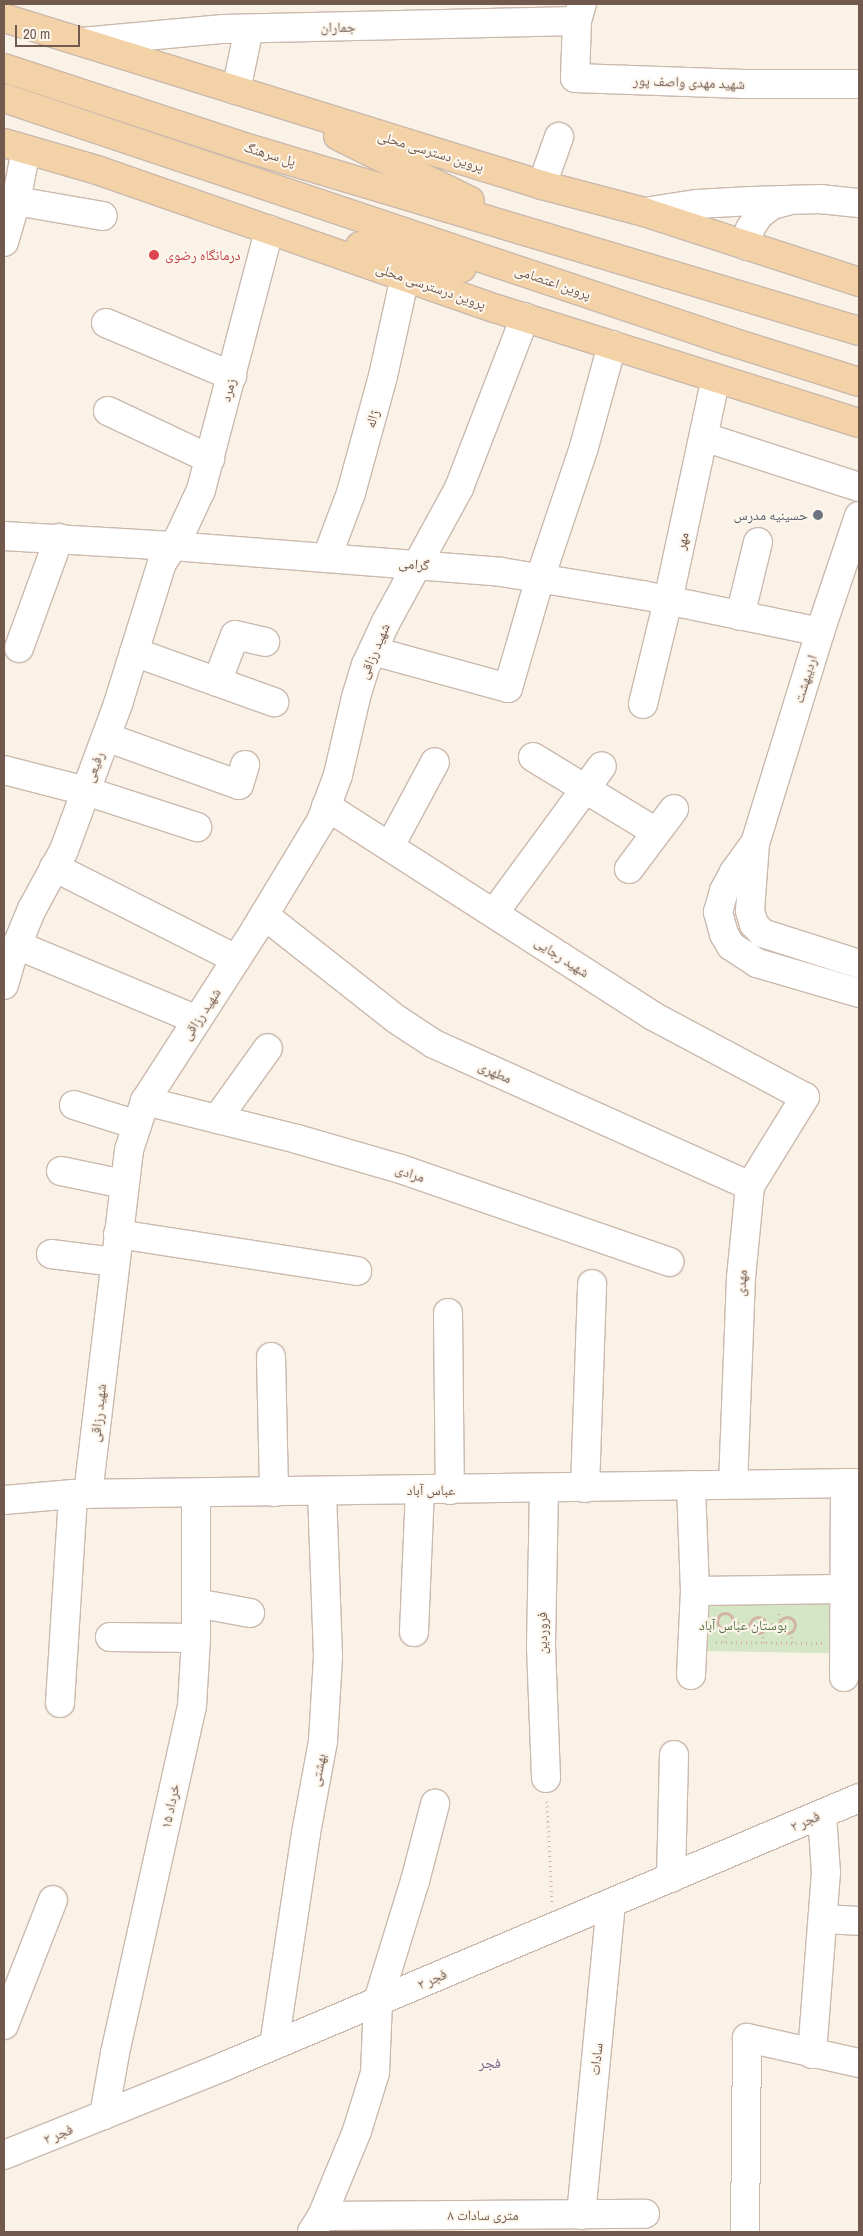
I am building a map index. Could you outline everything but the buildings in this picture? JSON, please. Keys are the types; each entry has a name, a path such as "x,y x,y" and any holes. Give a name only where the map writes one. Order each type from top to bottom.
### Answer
{"main road":[{"name":"پروین دسترسی محلی","path":"4,18 542,185 644,212 859,282"},
{"name":"پل سرهنگ","path":"4,68 254,150 538,235"},
{"path":"249,94 538,235 859,331"},
{"name":"پروین اعتصامی","path":"4,98 597,297 859,382"},
{"name":"پروین درسترسی محلی","path":"15,146 97,170 525,318 859,423"},
{"path":"237,219 597,297"}],"street":[{"name":"جماران","path":"82,42 249,29 579,12"},
{"name":"شهید مهدی واصف پور","path":"579,12 575,78 744,84 859,84"},
{"path":"249,29 249,94"},
{"path":"542,185 559,136"},
{"path":"4,242 15,146"},
{"path":"644,212 697,204 788,200 820,199 859,203"},
{"path":"747,246 750,229 759,215 772,205 788,200"},
{"path":"10,202 103,216"},
{"name":"زمرد","path":"173,546 201,490 269,230"},
{"name":"ژاله","path":"327,558 351,493 383,376 405,277"},
{"name":"شهید رزاقی","path":"60,1703 81,1494 129,1150 141,1113 320,821 338,775 356,697 373,651 459,488 525,318"},
{"path":"106,323 232,376"},
{"path":"373,651 508,688 540,578 584,447 612,345"},
{"name":"مهر","path":"643,704 668,601 716,378"},
{"path":"108,411 210,459"},
{"path":"704,437 859,487"},
{"name":"اردیبهشت","path":"755,843 820,632 859,516"},
{"name":"گرامی","path":"4,536 173,546 501,572 668,601 820,632"},
{"path":"19,648 59,538"},
{"path":"740,616 758,542"},
{"name":"رفیعی","path":"8,966 32,909 64,850 106,737 162,563 173,546"},
{"path":"217,682 235,635 264,642"},
{"path":"134,652 274,702"},
{"path":"106,737 239,785 245,765"},
{"path":"533,757 656,832"},
{"path":"390,846 435,762"},
{"path":"494,913 602,766"},
{"path":"4,770 86,791 197,827"},
{"name":"شهید رجایی","path":"326,806 653,1016 805,1096"},
{"path":"629,869 674,809"},
{"path":"755,843 750,911 762,933 859,964"},
{"path":"755,843 734,872 724,891 718,912 724,934 731,946 757,963 859,993"},
{"path":"54,868 236,959"},
{"name":"مطهری","path":"264,915 396,1019 434,1044 750,1186"},
{"path":"8,966 197,1020"},
{"path":"218,1119 268,1048"},
{"name":"مهدی","path":"733,1484 740,1277 750,1186 805,1096"},
{"name":"مرادی","path":"74,1106 218,1119 401,1169 670,1262"},
{"path":"60,1171 124,1184"},
{"path":"118,1234 357,1271"},
{"path":"51,1254 114,1262"},
{"path":"585,1488 592,1284"},
{"path":"448,1313 450,1490"},
{"path":"270,1356 274,1492"},
{"path":"844,1677 844,1589 852,1483"},
{"name":"عباس آباد","path":"4,1500 81,1494 544,1489 852,1483"},
{"path":"691,1485 694,1590 691,1675"},
{"name":"فروردین","path":"544,1489 541,1648 546,1778"},
{"path":"414,1632 420,1490"},
{"name":"بهشتی","path":"274,2045 306,1833 323,1741 328,1656 322,1491"},
{"name":"۱۵ خرداد","path":"104,2115 115,2052 192,1706 196,1638 196,1493"},
{"path":"694,1590 844,1589"},
{"path":"196,1603 250,1613"},
{"path":"110,1636 196,1638"},
{"path":"671,1878 674,1755"},
{"name":"فجر ۲","path":"4,2155 274,2045 859,1798"},
{"path":"317,2224 356,2131 375,2073 378,2001 414,1881 434,1804"},
{"path":"812,2054 826,1872 822,1814"},
{"path":"4,2025 54,1900"},
{"name":"سادات","path":"581,2215 611,1903"},
{"path":"822,1919 859,1921"},
{"path":"745,2232 747,2038 859,2063"},
{"name":"۸ متری سادات","path":"317,2224 644,2214"}],"path":[{"path":"728,1628 722,1629 718,1626 718,1615 728,1613 733,1622"},
{"path":"761,1632 753,1631 750,1624 753,1617 758,1616 766,1623 779,1624"},
{"path":"779,1624 783,1618 791,1618 795,1626 790,1632"},
{"path":"724,1642 728,1628 733,1622"},
{"path":"733,1622 750,1624"},
{"path":"761,1632 765,1628 766,1623"},
{"path":"779,1624 782,1632 790,1632"},
{"path":"761,1632 765,1642"},
{"path":"790,1632 793,1643"},
{"path":"692,1642 844,1644"},
{"path":"546,1778 553,1927"}],"green space":[{"name":"بوستان عباس آباد","path":"702,1597 833,1599 832,1653 701,1651"}],"place":[{"name":"درمانگاه رضوی","path":"154,255"},
{"name":"حسینیه مدرس","path":"818,515"}],"district":[{"name":"فجر","path":"490,2063"}]}
